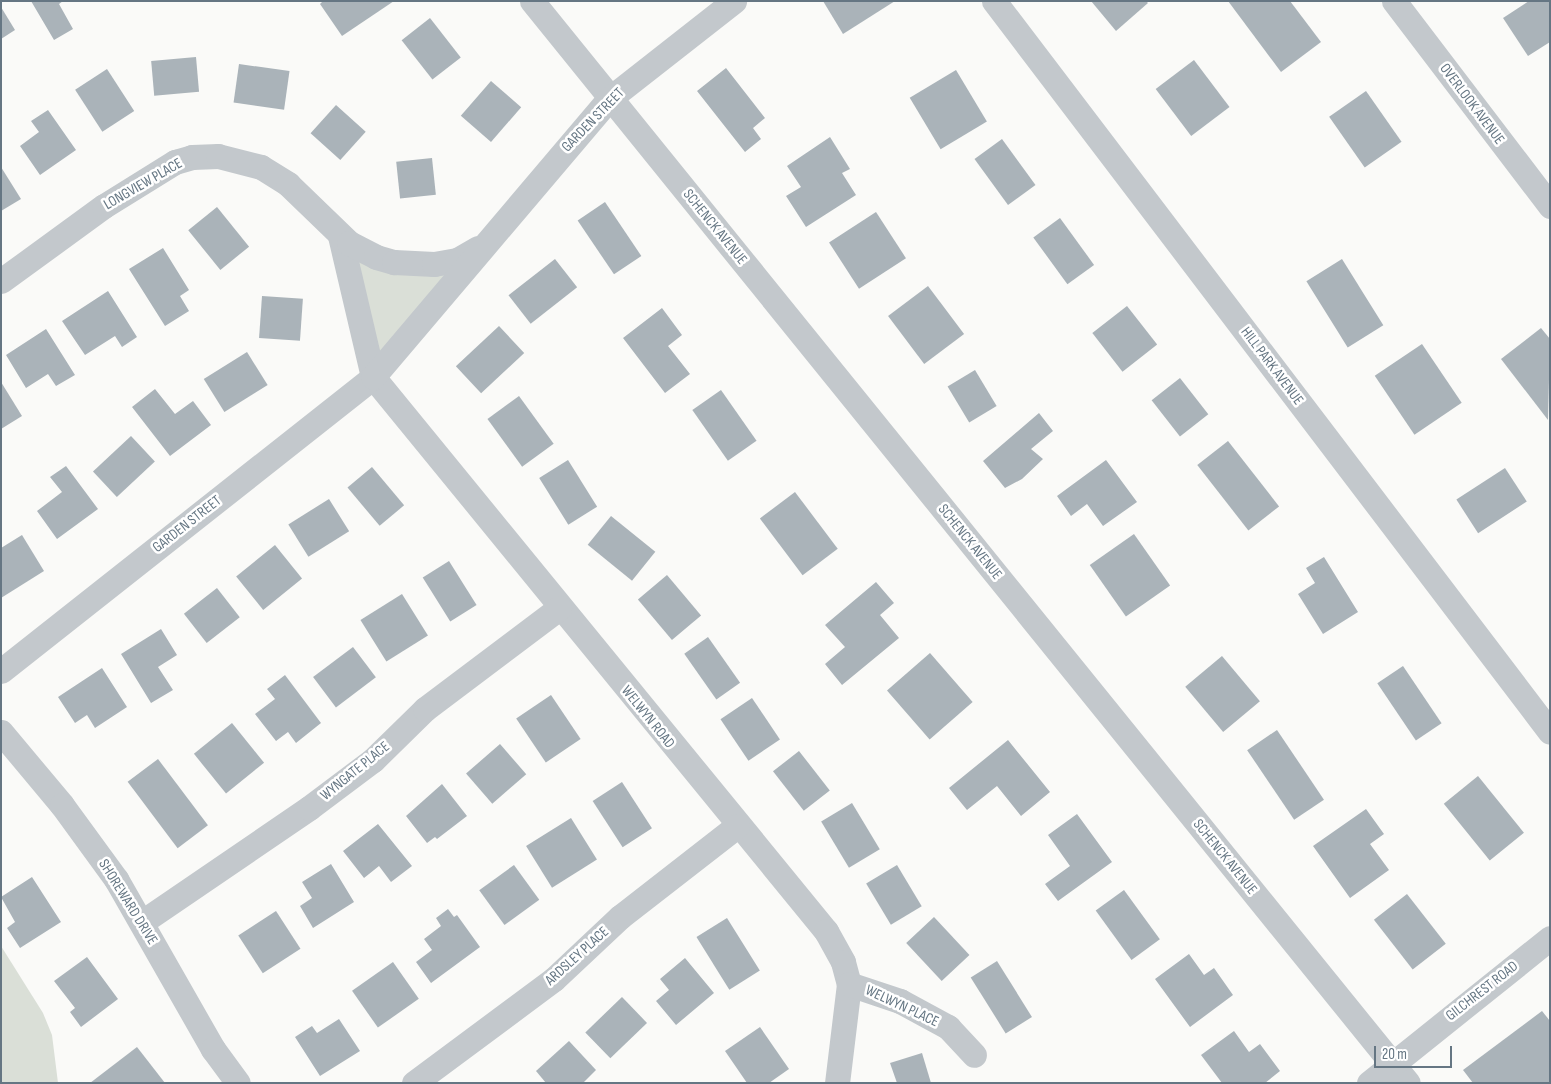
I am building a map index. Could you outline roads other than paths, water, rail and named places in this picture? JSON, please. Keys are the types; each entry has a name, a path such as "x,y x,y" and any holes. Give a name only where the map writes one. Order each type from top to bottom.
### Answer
{"street":[{"name":"SCHENCK AVENUE","path":"532,1 609,99 1408,1083"},
{"name":"GARDEN STREET","path":"1,671 373,377 609,99 734,1"},
{"name":"HILL PARK AVENUE","path":"994,1 1550,732"},
{"name":"OVERLOOK AVENUE","path":"1394,1 1550,206"},
{"name":"LONGVIEW PLACE","path":"1,281 104,206 175,162 192,157 218,156 261,167 288,184 340,236"},
{"name":"GARDEN STREET","path":"340,236 376,257 421,265 457,260 492,237"},
{"path":"340,236 373,377"},
{"name":"WELWYN ROAD","path":"373,377 737,826 826,931 843,962 849,984 837,1083"},
{"name":"WYNGATE PLACE","path":"142,922 373,760 424,709 559,608"},
{"name":"SHOREWARD DRIVE","path":"1,732 103,859 142,922 209,1041 238,1083"},
{"name":"ARDSLEY PLACE","path":"414,1083 554,979 620,917 737,826"},
{"name":"GILCHREST ROAD","path":"1369,1083 1391,1062 1550,938"},
{"name":"WELWYN PLACE","path":"849,984 900,1001 948,1027 974,1055"}]}
